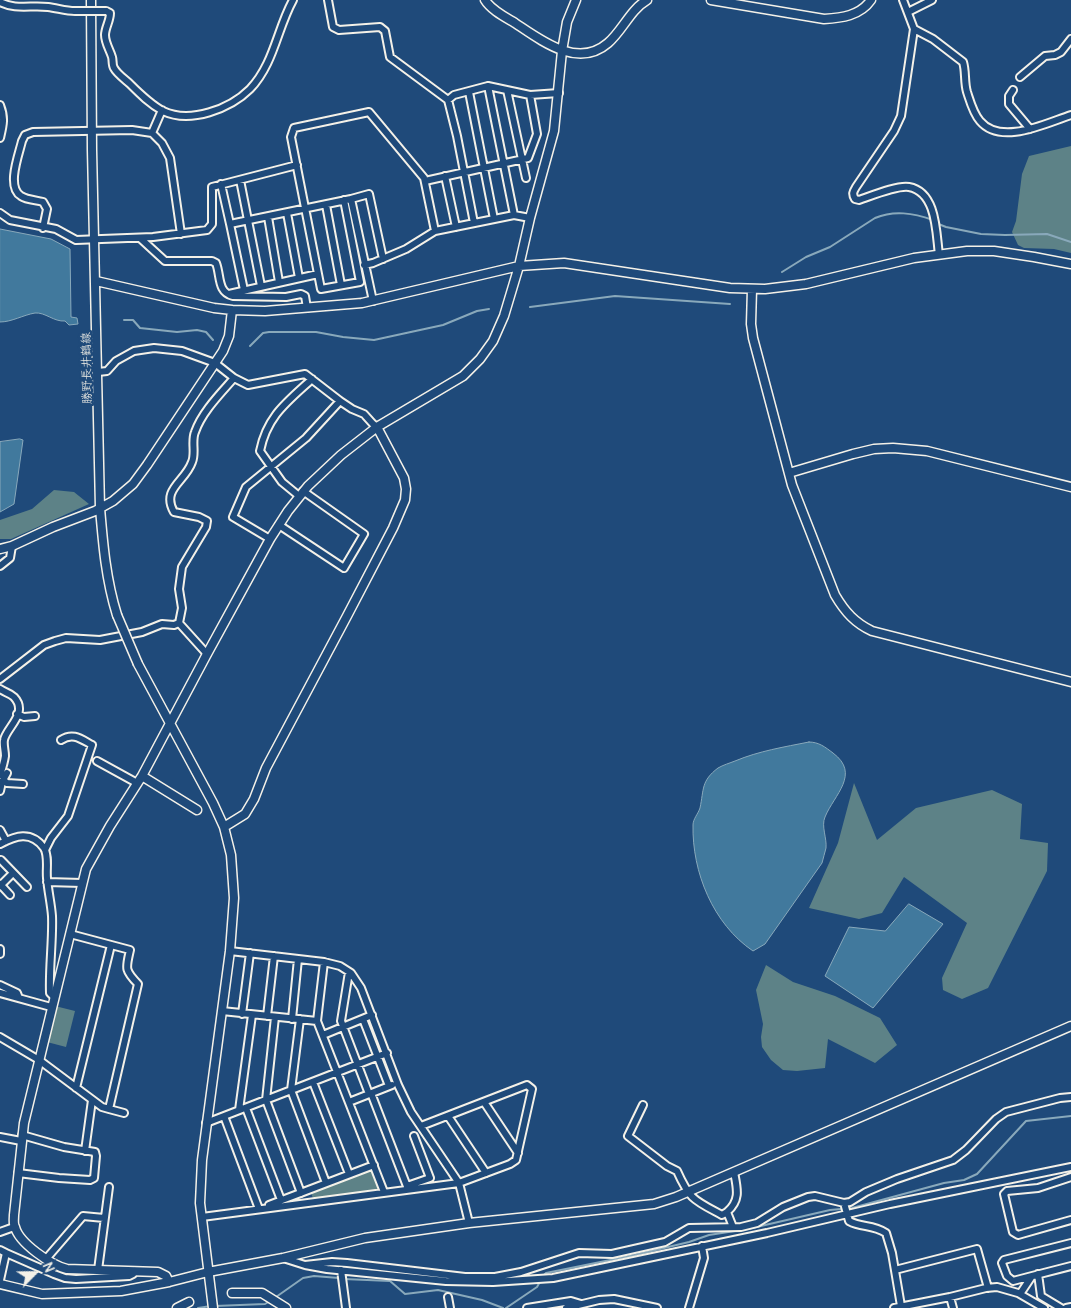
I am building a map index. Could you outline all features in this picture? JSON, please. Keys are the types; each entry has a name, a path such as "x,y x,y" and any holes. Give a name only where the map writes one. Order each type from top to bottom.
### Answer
{"street":[{"name":"勝野長井鶴線","path":"91,0 100,508 108,584 117,615 138,664 224,827 234,878 230,951 206,1123 200,1187 213,1308"},
{"path":"0,2 7,6 47,7 65,11 106,10 110,13 110,17 105,35 114,68 145,99 162,110 170,114 189,116 206,113 236,101 250,89 261,76 271,56 293,0"},
{"path":"328,0 333,27 339,30 380,27 385,31 390,57 448,100 474,223"},
{"path":"485,0 499,13 548,45 581,54 595,51 609,42 633,12 647,0"},
{"path":"169,1282 166,1276 158,1272 67,1269 57,1266 20,1236 14,1227 22,1138 51,1008 86,869 110,826 142,776 270,539 301,494 340,455 377,427 463,376 480,359 493,341 504,316 519,266 554,131 562,50 567,22 576,0"},
{"path":"711,0 824,19 842,18 867,6 871,0"},
{"path":"903,0 914,29 901,116 894,131 856,187 853,196 859,200 898,188 909,187 918,191 925,196 932,210 939,255"},
{"path":"908,12 932,0"},
{"path":"914,29 933,39 962,62 966,90 977,117 981,123 989,128 1000,132 1012,133 1071,115"},
{"path":"1020,77 1045,56 1061,52 1071,39"},
{"path":"448,100 454,96 488,86 530,94 559,93"},
{"path":"488,86 514,215"},
{"path":"507,90 526,178"},
{"path":"1013,90 1009,96 1009,104 1030,129"},
{"path":"469,92 494,219"},
{"path":"425,181 528,158 537,134 530,94"},
{"path":"0,105 4,115 4,122 0,138"},
{"path":"152,133 162,110"},
{"path":"348,200 360,282 321,289 291,137 294,128 369,112 425,181 435,231"},
{"path":"43,228 47,209 43,202 21,196 14,189 13,182 22,140 25,135 33,132 132,130 152,133 162,143 170,158 181,234"},
{"path":"0,213 10,220 43,228 56,229 76,240 140,238 207,230 212,224 212,187 297,165"},
{"path":"445,176 456,227"},
{"path":"240,180 261,286"},
{"path":"222,184 244,290"},
{"path":"230,224 326,205 369,194 383,259"},
{"path":"348,200 372,301"},
{"path":"326,205 341,285"},
{"path":"287,213 299,278"},
{"path":"364,265 406,249 435,231 514,215 530,218"},
{"path":"268,217 279,282"},
{"path":"140,238 165,261 212,261 216,263 222,291 226,294 233,296 286,297 301,294 305,296 308,308"},
{"path":"96,281 190,303 232,310 265,311 372,301 519,266 564,263 730,288 752,289 806,284 914,258 967,251 994,251 1034,256 1071,264"},
{"path":"226,294 318,274"},
{"path":"752,289 752,338 789,473 836,595 843,608 861,626 888,636 1071,682"},
{"path":"0,550 100,508 113,501 133,484 223,351 229,336 232,310"},
{"path":"98,372 107,371 116,362 134,351 165,348 182,351 215,362 234,378 248,385 306,374 352,410 364,414 377,427 404,478 406,488 405,500 393,528 266,768 254,799 245,814 224,827"},
{"path":"0,679 44,646 55,641 66,638 100,640 142,632 162,624 174,626 179,623 182,608 179,589 182,566 206,527 207,521 200,517 174,512 169,503 170,492 187,474 194,460 194,433 207,411 234,378"},
{"path":"279,525 344,568 364,534 282,482 260,451 264,434 278,411 312,379"},
{"path":"270,539 233,517 246,487 306,438 340,401"},
{"path":"789,473 853,454 874,449 893,448 927,451 1071,487"},
{"path":"0,566 10,558 12,546"},
{"path":"179,623 207,654"},
{"path":"0,688 14,697 18,704 13,726 5,736 3,776 0,790"},
{"path":"17,714 24,717 34,716"},
{"path":"54,997 50,993 49,967 52,916 45,850 51,838 68,816 92,746 76,736 68,736 61,740"},
{"path":"97,761 137,783"},
{"path":"3,776 7,784 23,784"},
{"path":"142,776 198,810"},
{"path":"0,830 3,843 20,835 30,837 45,850"},
{"path":"1,860 27,887"},
{"path":"10,895 0,885 13,873"},
{"path":"47,882 82,883"},
{"path":"70,934 130,950 126,967 128,974 138,984 109,1109"},
{"path":"76,1088 111,945"},
{"path":"0,949 0,954"},
{"path":"230,951 324,962 340,966 349,972 361,988 411,1112 459,1183 469,1224"},
{"path":"242,1014 250,953"},
{"path":"267,1016 274,956"},
{"path":"292,1019 298,959"},
{"path":"324,962 317,1021 384,1192"},
{"path":"349,972 341,1021 407,1187"},
{"path":"0,985 17,993 18,998"},
{"path":"0,993 51,1008"},
{"path":"222,1012 317,1021"},
{"path":"252,1014 243,1109 281,1200"},
{"path":"323,1035 372,1015"},
{"path":"275,1017 266,1100 301,1193"},
{"path":"363,1019 389,1086"},
{"path":"300,1020 291,1090 326,1183"},
{"path":"135,1271 129,1276 76,1279 54,1274 3,1252 0,1282 42,1294 121,1291 283,1258 365,1238 469,1224 654,1204 688,1192 1071,1026"},
{"path":"0,1037 39,1060 102,1107 124,1113"},
{"path":"206,1123 387,1053"},
{"path":"313,1082 349,1174"},
{"path":"349,1102 398,1082"},
{"path":"202,1217 384,1192 407,1187 459,1183 486,1173 516,1160 532,1089 527,1085 422,1126"},
{"path":"305,1265 332,1262 465,1277 495,1277 521,1272 579,1253 612,1254 665,1242 689,1228 741,1227 756,1223 783,1207 815,1196 844,1203 850,1202 866,1192 897,1179 952,1160 966,1150 996,1119 1006,1112 1071,1097"},
{"path":"85,1151 92,1100"},
{"path":"484,1102 518,1153"},
{"path":"643,1105 628,1136 667,1166 677,1171 684,1188 700,1204 722,1214 731,1209 738,1195 734,1172"},
{"path":"224,1116 259,1209"},
{"path":"448,1116 486,1173"},
{"path":"407,1187 430,1178 414,1136"},
{"path":"0,1137 22,1138 94,1152 96,1156 94,1178 90,1180 18,1172"},
{"path":"259,1209 374,1165"},
{"path":"283,1258 305,1265 341,1270 471,1282 553,1278 1071,1167"},
{"path":"1071,1177 1038,1188 1007,1191 1004,1194 1013,1232 1018,1235 1071,1220"},
{"path":"98,1270 109,1186"},
{"path":"844,1203 849,1221 854,1224 874,1226 886,1232 895,1270 898,1307 997,1287 1009,1289 1044,1308"},
{"path":"727,1212 733,1227"},
{"path":"46,1259 83,1216 104,1218"},
{"path":"0,1232 14,1227"},
{"path":"1071,1243 1004,1260 1002,1263 1007,1276 1013,1281 1071,1266"},
{"path":"689,1308 704,1258 702,1246"},
{"path":"895,1270 977,1249 988,1288"},
{"path":"341,1270 346,1308"},
{"path":"1020,1294 1035,1275"},
{"path":"1035,1275 1041,1296 1061,1308"},
{"path":"232,1293 262,1294 286,1308"},
{"path":"448,1297 450,1308"},
{"path":"950,1297 953,1308"},
{"path":"566,1308 599,1300 614,1299 657,1308"},
{"path":"527,1308 571,1301 582,1304"},
{"path":"177,1308 189,1302"},
{"path":"1066,1308 1071,1307"}],"green space":[{"path":"1071,146 1071,253 1054,249 1024,248 1018,245 1012,232 1016,221 1022,174 1029,156"},
{"path":"54,490 74,492 89,504 11,539 0,539 0,520 32,509"},
{"path":"854,783 877,840 916,808 992,790 1022,804 1020,839 1048,843 1047,871 988,988 962,999 943,990 942,978 967,923 904,877 882,913 859,919 809,908 838,843"},
{"path":"766,965 793,982 835,996 880,1018 897,1045 875,1063 828,1039 825,1068 797,1071 783,1070 771,1060 762,1047 763,1024 756,990"},
{"path":"55,1006 75,1011 66,1047 47,1042"},
{"path":"371,1170 379,1189 313,1199 311,1192"}],"water":[{"path":"0,229 51,239 70,249 71,317 77,318 78,324 69,325 65,321 39,313 0,322"},
{"path":"23,440 14,504 0,512 0,442"},
{"path":"809,742 825,747 841,761 845,769 843,785 825,817 826,848 822,863 765,944 753,951 727,927 716,912 708,896 696,861 693,823 700,808 706,781 718,768 753,755"},
{"path":"909,904 943,924 873,1008 825,976 849,927 885,931"}],"waterway":[{"path":"782,272 806,257 830,247 875,218 889,214 904,213 933,220"},
{"path":"936,223 946,227 981,234 1047,234 1071,242"},
{"path":"530,307 615,296 730,304"},
{"path":"250,346 263,333 269,332 316,332 374,340 443,325 477,311 489,309"},
{"path":"124,320 133,320 140,328 177,332 197,330 206,332 213,340"},
{"path":"543,1276 546,1273 635,1255 689,1242 709,1235 748,1229 830,1210 852,1208 944,1183 964,1180 977,1174 1026,1121 1071,1116"},
{"path":"276,1297 303,1278 314,1276 339,1278"},
{"path":"344,1279 390,1281 405,1294 438,1290 482,1300 503,1308"},
{"path":"506,1308 537,1287 541,1280"},
{"path":"215,1306 265,1304 270,1301"},
{"path":"198,1308 211,1306"}]}
